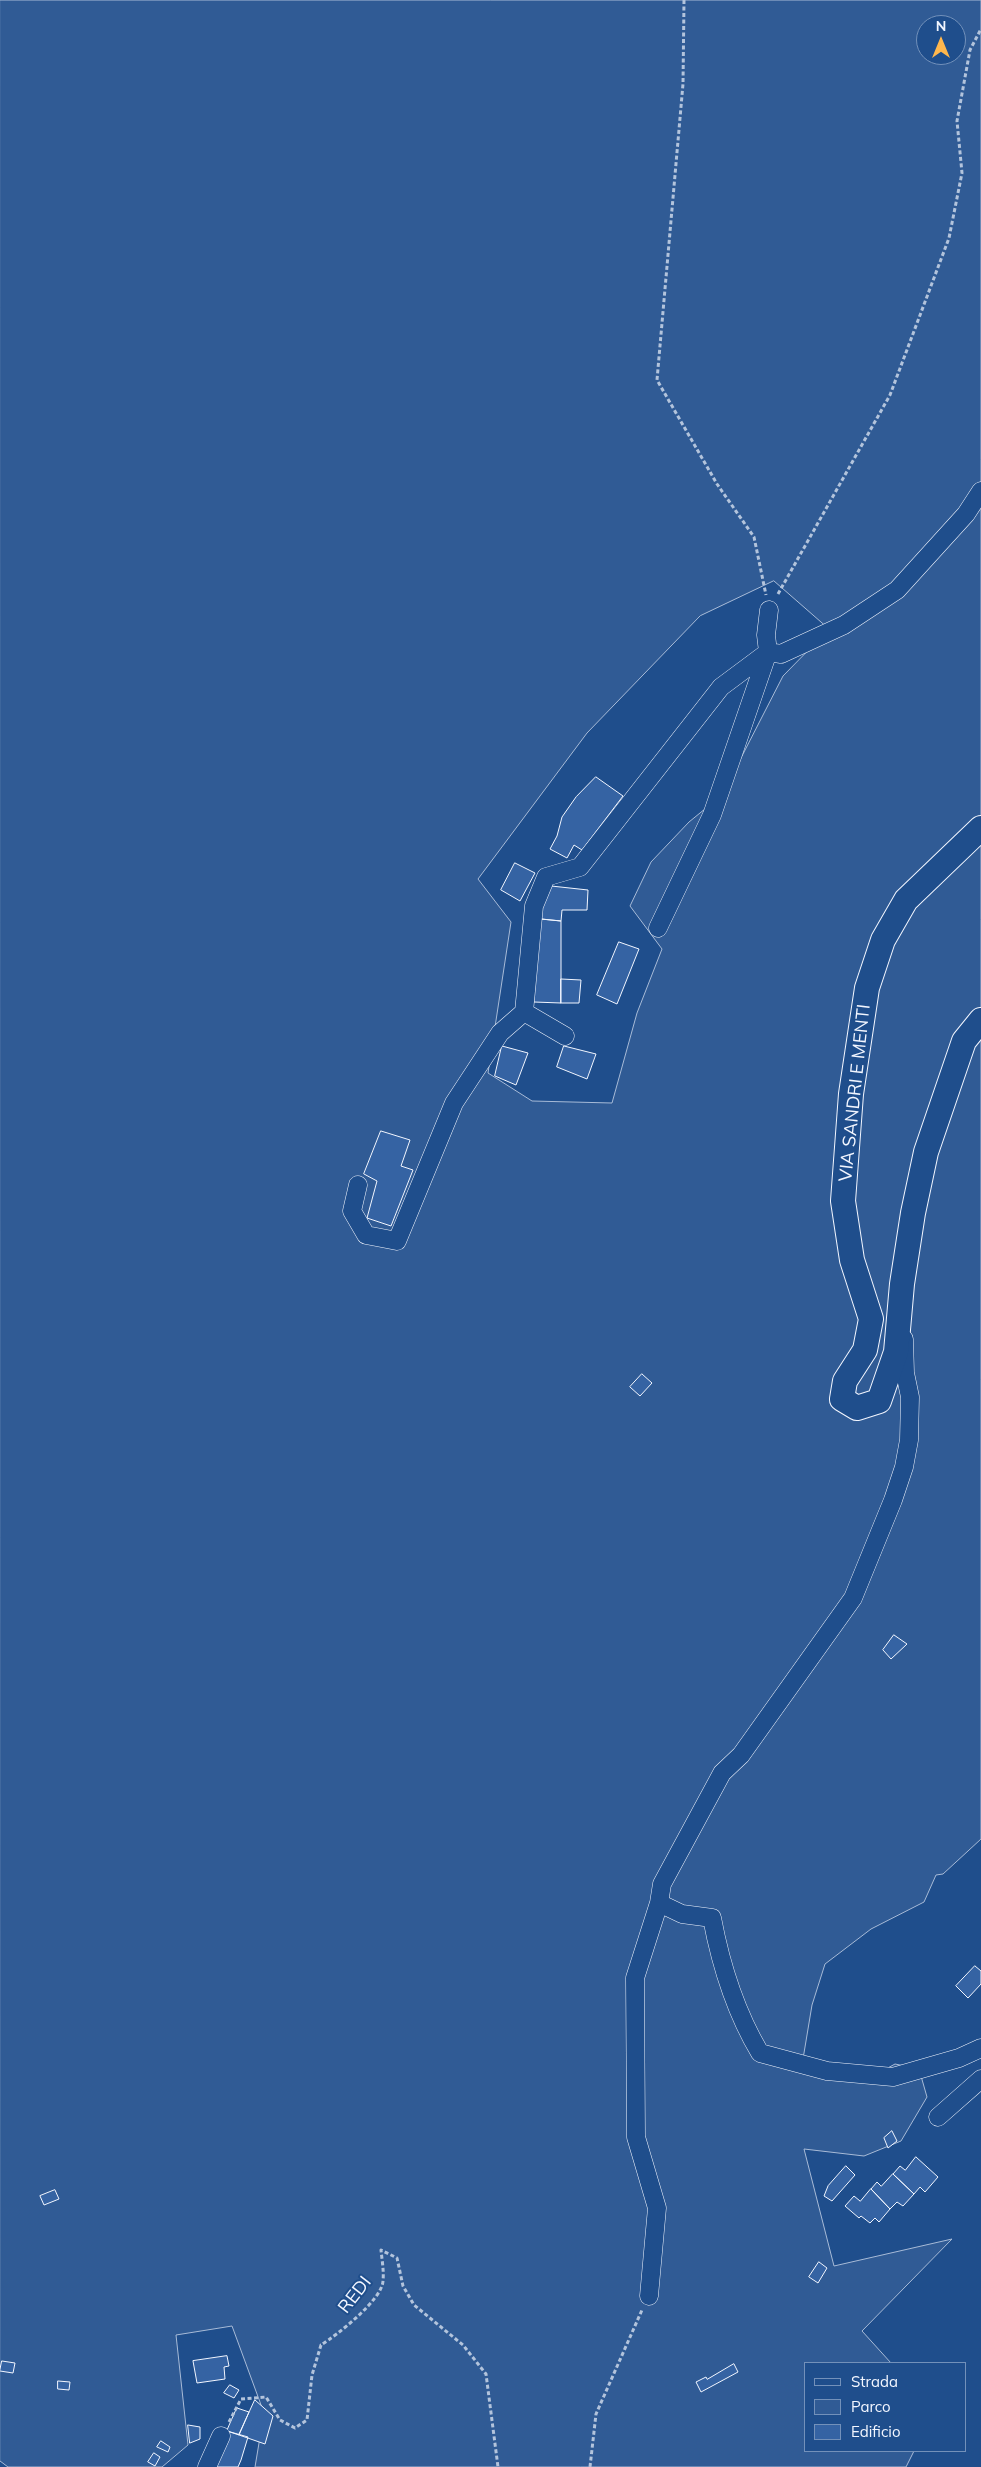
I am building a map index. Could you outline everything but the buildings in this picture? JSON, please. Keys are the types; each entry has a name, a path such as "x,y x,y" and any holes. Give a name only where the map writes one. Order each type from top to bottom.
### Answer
{"main road":[{"name":"VIA SANDRI E MENTI","path":"981,828 906,900 883,940 867,988 851,1094 843,1201 852,1260 870,1320 864,1350 845,1381 842,1399 857,1408 879,1401 896,1352 907,1248 926,1152 964,1041 981,1020"}],"street":[{"path":"358,1185 352,1211 366,1235 397,1241 454,1103 500,1033 524,1012 534,906 546,878 580,867 721,688 768,652 781,654 844,625 897,590 966,514 981,491"},
{"path":"658,928 712,815 768,652 766,635 769,610"},
{"path":"524,1012 565,1036"},
{"path":"649,2296 657,2208 636,2137 635,1978 659,1904 662,1884 722,1773 741,1755 853,1598 904,1467 909,1440 910,1397 905,1372 904,1338 898,1326"},
{"path":"659,1904 682,1914 712,1918 718,1952 742,2023 760,2053 827,2071 893,2077 959,2058 981,2048"},
{"path":"938,2117 981,2079"},
{"path":"207,2467 221,2436"}],"path":[{"path":"684,0 683,84 657,380 717,484 754,537 769,610"},
{"path":"769,610 890,395 949,238 962,173 957,121 970,50 981,29"},
{"name":"REDI","path":"221,2436 242,2399 266,2397 280,2420 295,2428 306,2420 312,2375 321,2344 346,2328 368,2305 384,2283 381,2250 397,2258 403,2286 414,2304 463,2346 486,2374 498,2467"},
{"path":"590,2467 596,2414 649,2296"}],"green space":[{"path":"0,0 981,0 981,1839 943,1874 936,1875 924,1902 871,1929 825,1964 812,2005 802,2065 875,2075 895,2064 919,2069 927,2097 901,2141 864,2156 804,2149 834,2266 952,2239 862,2331 890,2362 804,2362 804,2452 914,2452 906,2467 255,2467 264,2413 232,2326 176,2335 188,2445 162,2467 8,2467 0,2461","holes":["774,581 829,629 783,676 722,795 689,822 651,862 630,906 662,949 637,1013 612,1103 532,1101 488,1073 511,922 478,879 587,733 700,616"]}]}
